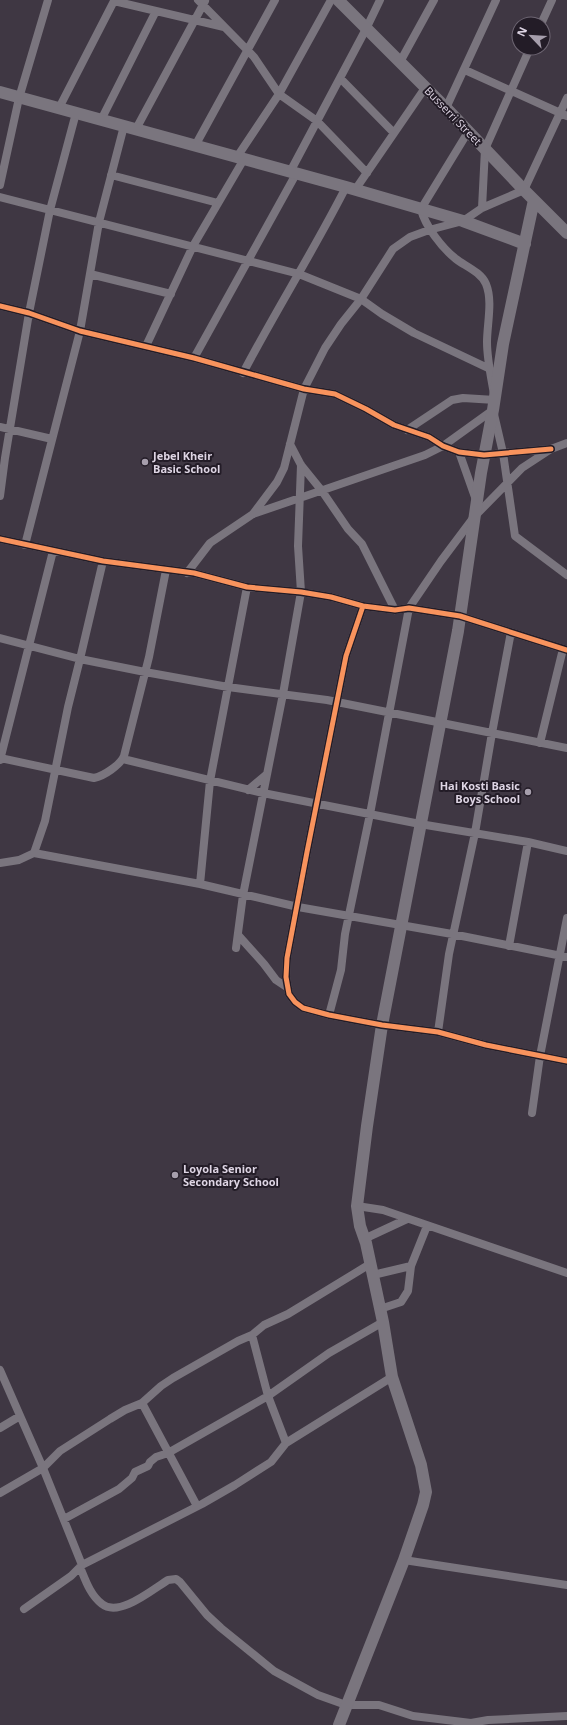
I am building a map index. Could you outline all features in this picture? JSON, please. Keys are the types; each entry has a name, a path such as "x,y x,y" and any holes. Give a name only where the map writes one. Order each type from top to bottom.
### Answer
{"main road":[{"name":"Busserri Street","path":"338,0 446,108 524,190 566,229"},
{"path":"0,92 421,209 464,222 525,244"},
{"path":"339,1725 404,1560 426,1492 421,1465 392,1377 383,1322 372,1269 360,1226 357,1206 382,1025 460,616 474,517 494,405 503,344 534,200"}],"street":[{"path":"0,185 19,98 48,0"},
{"path":"59,108 112,0 225,27"},
{"path":"195,146 275,0"},
{"path":"146,346 193,246 331,0"},
{"path":"194,358 293,173 317,121 380,0"},
{"path":"400,62 434,0"},
{"path":"446,108 496,0"},
{"path":"545,16 552,0"},
{"path":"136,129 196,20 202,1"},
{"path":"202,1 254,57 279,94 317,121 366,173"},
{"path":"101,120 156,11"},
{"path":"482,208 485,150 526,56"},
{"path":"464,70 564,115"},
{"path":"340,78 394,133"},
{"path":"243,373 267,328 351,189 366,173 425,88"},
{"path":"253,514 277,482 284,468 304,389 325,348 341,324 361,299 393,249 410,237 429,230 464,222 482,208 524,190 564,115 567,98"},
{"path":"0,496 29,313 50,210 76,113"},
{"path":"25,545 80,331 99,222 124,126"},
{"path":"468,132 421,209 423,219 429,230 455,258 477,273 486,284 488,299 487,343 494,405 515,536 567,575"},
{"path":"111,175 218,203"},
{"path":"0,197 299,274 361,299 382,314 414,332 490,369"},
{"path":"90,274 170,294"},
{"path":"0,306 29,313 80,331 194,358 304,389 335,394 366,408 394,425 429,437 443,446 459,452 484,455 551,449"},
{"path":"407,430 452,400 463,398 494,405"},
{"path":"187,573 210,543 253,514 425,455 443,446 494,405"},
{"path":"0,427 52,438"},
{"path":"329,1015 341,970 343,946 370,814 409,608 474,517 522,468 551,449 567,443"},
{"path":"290,444 301,465 322,491 348,529 362,544 394,610"},
{"path":"459,452 477,503"},
{"path":"236,948 243,895 283,694 301,592 298,546 301,465"},
{"path":"0,539 102,561 187,573 247,587 331,596 363,606 394,610 409,608 460,616 565,649 540,743"},
{"path":"52,551 0,759 94,778 102,776 123,759 145,672 166,570"},
{"path":"34,854 45,821 68,706 102,561"},
{"path":"200,884 210,781 247,587"},
{"path":"363,606 346,656 316,804 298,907 287,958 286,977 289,994 295,1002 303,1008 329,1015 382,1025 438,1032 486,1045 567,1061"},
{"path":"438,1032 452,934 475,833 511,632"},
{"path":"0,638 80,659 145,672 228,687 336,702 567,748"},
{"path":"123,759 248,790 420,824 528,842 567,851"},
{"path":"248,790 267,774"},
{"path":"509,946 528,842"},
{"path":"0,863 19,860 34,854 200,884 298,907 349,915 564,956"},
{"path":"532,1113 540,1056 564,956 567,918"},
{"path":"238,935 276,980 288,988"},
{"path":"357,1206 383,1210 524,1260 567,1273"},
{"path":"364,1239 407,1219"},
{"path":"380,1309 401,1302 408,1291 411,1266 427,1226"},
{"path":"0,1493 43,1468 60,1451 125,1410 142,1403 161,1386 173,1378 252,1334 264,1325 288,1314 297,1307 372,1269 411,1266"},
{"path":"64,1519 119,1489 132,1478 134,1472 148,1466 156,1457 168,1453 268,1396 329,1353 383,1322"},
{"path":"252,1334 268,1396 286,1443"},
{"path":"0,1370 64,1519 89,1588 102,1604 107,1607 120,1607 128,1605 168,1580 176,1579 207,1615 274,1671 318,1695 346,1705 379,1705 413,1716 471,1723 488,1720 567,1716"},
{"path":"24,1609 71,1576 81,1566 197,1506 271,1462 286,1443 392,1377"},
{"path":"142,1403 197,1506"},
{"path":"0,1428 20,1416"},
{"path":"404,1560 567,1585"}],"cycle path":[{"path":"0,306 29,313 80,331 194,358 304,389 335,394 394,425 429,437 443,446 459,452 484,455 551,449"},
{"path":"0,539 103,561 194,573 247,587 301,592 331,597 363,606 395,610 409,608 460,616 567,650"},
{"path":"363,606 346,656 307,852 287,958 286,977 289,994 295,1002 303,1008 329,1015 382,1025 438,1032 486,1045 567,1061"}],"place":[{"name":"Jebel Kheir Basic School","path":"145,462"},
{"name":"Hai Kosti Basic Boys School","path":"528,792"},
{"name":"Loyola Senior Secondary School","path":"175,1175"}]}
